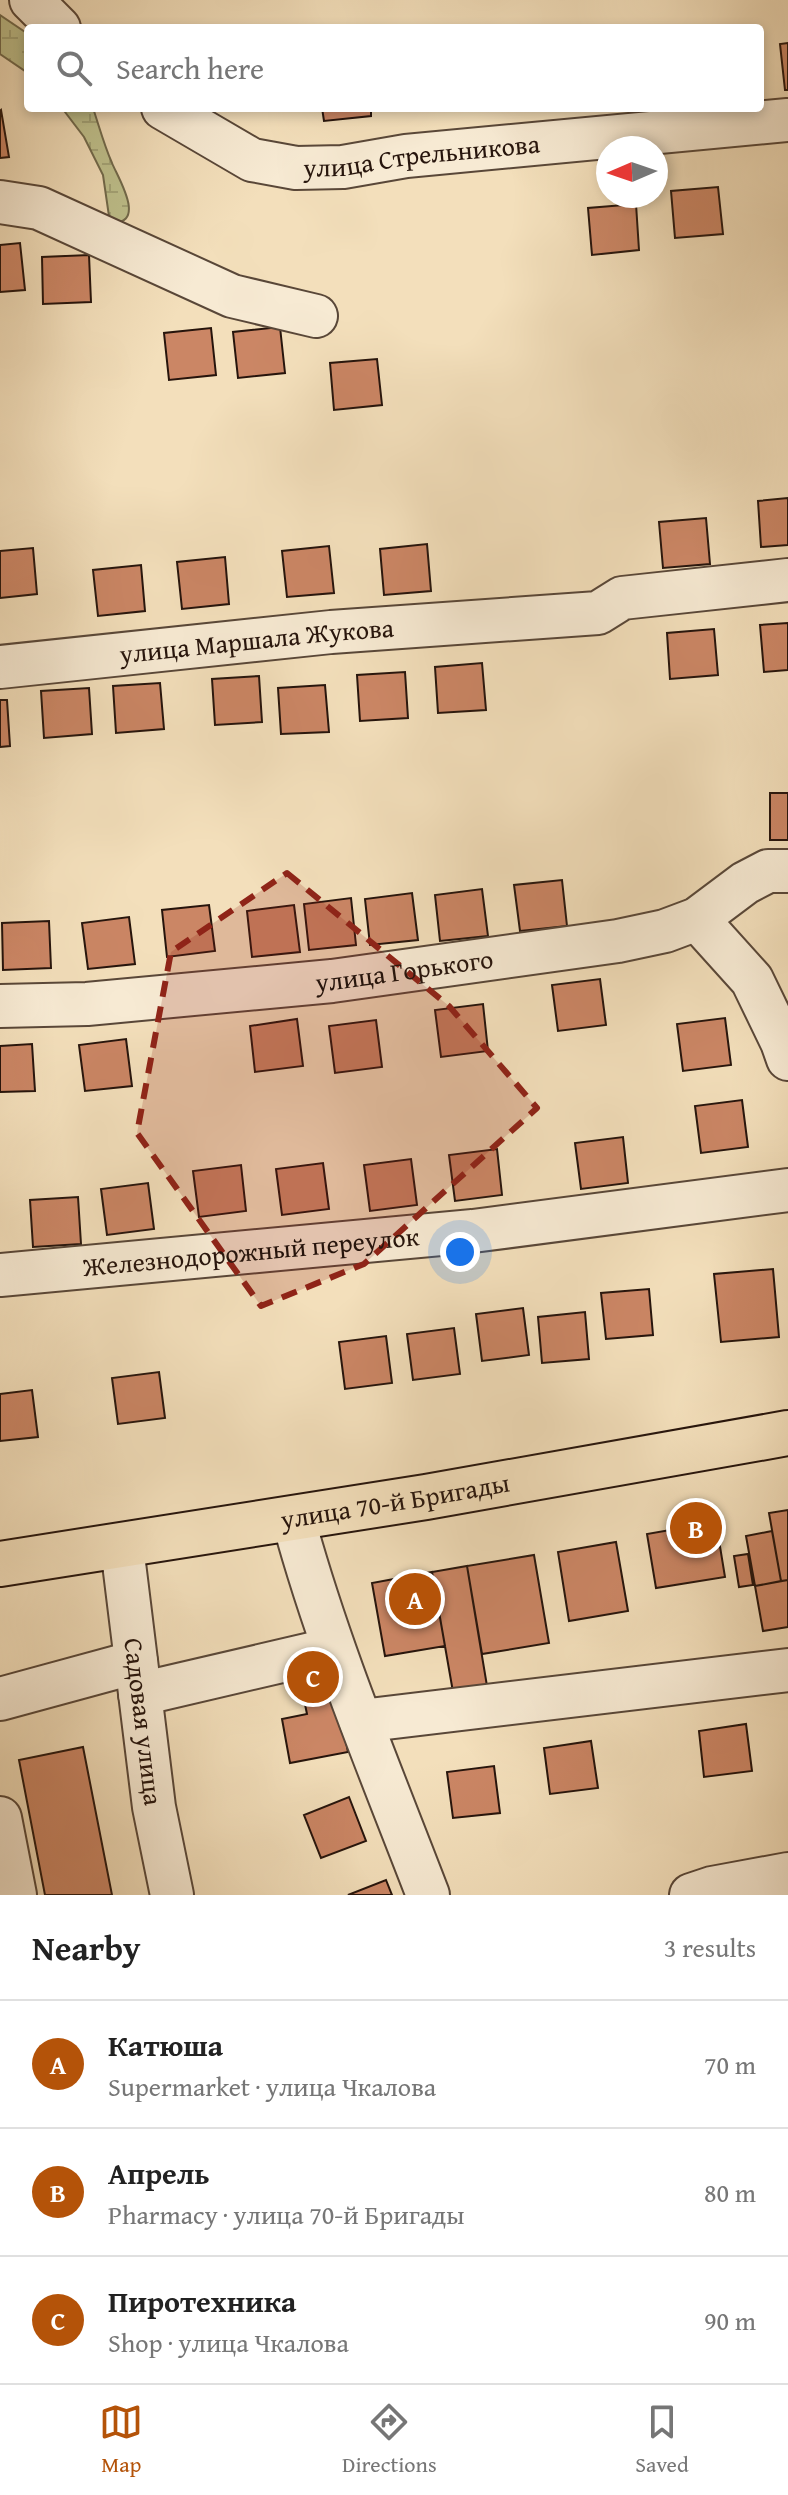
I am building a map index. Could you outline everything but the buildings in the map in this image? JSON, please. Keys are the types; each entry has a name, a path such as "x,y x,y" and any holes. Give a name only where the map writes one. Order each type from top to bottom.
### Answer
{"main road":[{"name":"улица 70-й Бригады","path":"0,1564 122,1547 788,1433"}],"street":[{"path":"31,0 55,24"},
{"name":"улица Стрельникова","path":"170,112 252,160 296,168 343,167 406,156 788,120"},
{"path":"0,202 39,208 232,296 316,316"},
{"name":"улица Маршала Жукова","path":"0,667 331,632 598,613 622,598 788,580"},
{"name":"улица Горького","path":"0,1006 87,1004 332,981 618,941 665,931 697,919 745,883 768,871 788,871"},
{"path":"697,919 752,980 788,1059"},
{"name":"Железнодорожный переулок","path":"0,1275 473,1231 788,1190"},
{"path":"293,1518 310,1583 333,1649 428,1895"},
{"name":"Садовая улица","path":"122,1547 154,1807 172,1895"},
{"path":"0,1699 333,1649"},
{"path":"361,1721 788,1670"},
{"path":"0,1818 15,1895"},
{"path":"691,1895 788,1874"}],"highlighted area":[{"path":"287,873 449,1006 537,1108 364,1264 261,1306 137,1133 171,952"}],"green space":[{"path":"0,15 24,31 24,70 0,54"},
{"path":"65,112 94,112 106,149 128,199 127,217 121,222 110,223 103,175 84,137"}],"place":[{"name":"Апрель","path":"696,1528"},
{"name":"Катюша","path":"415,1599"},
{"name":"Пиротехника","path":"313,1677"}]}
